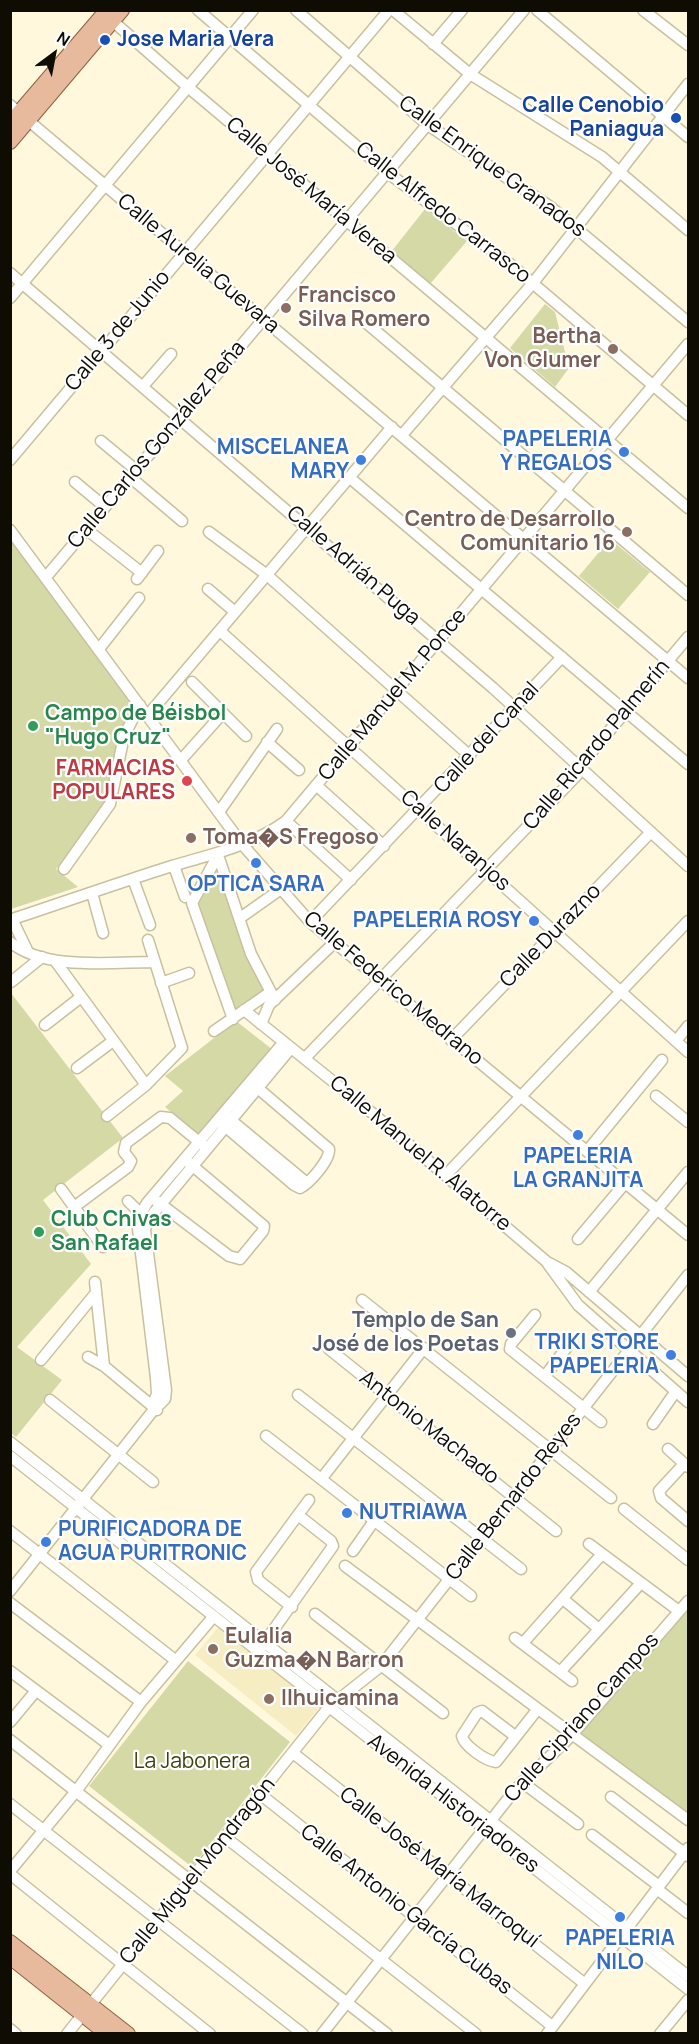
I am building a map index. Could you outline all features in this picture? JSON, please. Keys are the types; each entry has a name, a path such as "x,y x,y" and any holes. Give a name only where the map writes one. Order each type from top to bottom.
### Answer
{"main road":[{"path":"10,142 17,115 109,13"},
{"path":"10,1942 87,2009 107,2034"},
{"path":"10,1957 128,2034"}],"street":[{"name":"Calle Alfredo Carrasco","path":"198,10 388,173 533,283 688,415"},
{"path":"10,298 253,10"},
{"name":"Calle Enrique Granados","path":"296,10 428,125 552,208 688,322"},
{"path":"391,10 470,74 602,157 688,230"},
{"name":"Calle 3 de Junio","path":"10,460 391,10"},
{"path":"433,44 462,10"},
{"name":"Calle Carlos González Peña","path":"46,577 182,418 263,318 348,222 524,10"},
{"path":"537,10 688,137"},
{"path":"643,10 688,45"},
{"name":"Calle José María Verea","path":"109,13 189,88 688,508"},
{"path":"402,435 533,283 688,84"},
{"name":"Calle Aurelia Guevara","path":"17,115 263,318 688,678"},
{"name":"Calle Adrián Puga","path":"10,273 144,385 516,708 688,866"},
{"path":"364,321 688,595"},
{"name":"Calle Manuel M. Ponce","path":"11,919 174,866 218,855 272,832 286,821 688,344"},
{"path":"144,385 171,354"},
{"path":"148,715 392,427"},
{"path":"101,441 182,520"},
{"path":"350,477 688,764"},
{"path":"75,482 105,507"},
{"path":"86,529 139,576 158,551"},
{"name":"Calle Federico Medrano","path":"10,530 242,844 310,922 688,1235"},
{"path":"209,532 267,575 470,756"},
{"path":"208,589 235,612"},
{"path":"99,649 139,598"},
{"name":"Calle Naranjos","path":"220,631 488,869 688,1052"},
{"name":"Calle Ricardo Palmerín","path":"305,1058 577,775 579,767 688,637"},
{"name":"Calle del Canal","path":"310,922 516,708 562,657"},
{"path":"192,682 219,706 246,736"},
{"path":"64,869 110,804 124,736 140,705"},
{"path":"181,760 223,713"},
{"path":"219,812 277,729"},
{"path":"267,742 299,771"},
{"path":"316,785 384,846"},
{"path":"286,821 351,880"},
{"name":"Calle Durazno","path":"451,1040 651,832"},
{"path":"218,855 251,954 272,996 261,1024"},
{"path":"218,855 192,903 232,1018"},
{"path":"174,866 185,897"},
{"path":"133,879 150,925"},
{"path":"240,918 281,889"},
{"path":"92,893 104,933"},
{"path":"11,919 28,952"},
{"path":"446,1175 688,921"},
{"path":"107,1116 146,1085 180,1052 183,1045 148,940"},
{"path":"10,942 28,952 56,962 155,962"},
{"path":"214,1031 244,1010 272,996 335,942"},
{"path":"12,982 42,957"},
{"path":"56,962 146,1085"},
{"path":"161,983 189,973"},
{"path":"45,1025 81,997"},
{"name":"Calle Manuel R. Alatorre","path":"244,1010 446,1175 547,1262 566,1272 687,1373"},
{"path":"676,1041 688,1026"},
{"path":"77,1068 113,1041"},
{"path":"10,1591 154,1409 166,1397 160,1377 137,1234 137,1220 140,1213 156,1200 288,1045"},
{"path":"588,1150 662,1060"},
{"path":"225,1120 294,1185 300,1188 307,1183 330,1155 329,1149 254,1085"},
{"path":"656,1096 688,1122"},
{"path":"74,1207 128,1167 131,1161 124,1152 125,1145 161,1117 170,1118 204,1145"},
{"path":"156,1200 232,1258 240,1259 263,1231 264,1226 189,1162"},
{"path":"590,1292 688,1172"},
{"path":"578,1239 626,1182"},
{"path":"61,1189 103,1247"},
{"path":"156,1200 145,1230 160,1377"},
{"path":"128,1201 140,1213"},
{"name":"Calle Manuel R. Alatorre","path":"547,1262 578,1305 688,1402"},
{"name":"Calle Bernardo Reyes","path":"329,1707 340,1701 381,1666 688,1275"},
{"path":"95,1282 104,1366"},
{"path":"41,1360 95,1294"},
{"path":"362,1300 611,1498"},
{"path":"535,1314 509,1347 601,1422"},
{"path":"544,1376 567,1347"},
{"path":"322,1478 424,1348"},
{"name":"Antonio Machado","path":"328,1349 556,1531"},
{"path":"88,1358 104,1366 154,1409"},
{"path":"652,1424 676,1391"},
{"path":"298,1395 521,1569"},
{"path":"50,1400 153,1482"},
{"path":"266,1436 471,1596"},
{"path":"10,1442 80,1503"},
{"path":"668,1449 686,1466 659,1489 659,1494 688,1521"},
{"path":"10,1456 80,1503"},
{"path":"292,1607 258,1580 256,1575 309,1500"},
{"name":"Avenida Historiadores","path":"80,1503 214,1616 340,1701 491,1819 688,1989"},
{"name":"Avenida Historiadores","path":"80,1503 261,1646 329,1707 484,1828 624,1932 688,1976"},
{"path":"624,1509 688,1560"},
{"path":"261,1646 292,1607 333,1546 331,1541 298,1515"},
{"path":"352,1551 374,1521"},
{"path":"10,1531 175,1660"},
{"path":"589,1544 679,1611"},
{"path":"572,1681 519,1640 563,1599 602,1554"},
{"path":"345,1566 688,1821"},
{"path":"560,1672 640,1583"},
{"path":"563,1599 599,1629"},
{"name":"Calle Cipriano Campos","path":"322,2034 522,1782 571,1736 688,1601"},
{"path":"10,1603 141,1702"},
{"path":"315,1614 443,1713"},
{"path":"210,2034 10,1873 77,1790 108,1744 141,1702 214,1616"},
{"path":"10,1671 35,1692 108,1744"},
{"path":"10,1722 35,1692"},
{"name":"Calle Miguel Mondragón","path":"67,2034 329,1707"},
{"path":"515,1736 482,1711 463,1733 462,1739 494,1762 537,1710"},
{"path":"10,1740 387,2034"},
{"name":"Calle José María Marroquí","path":"293,1753 585,1984"},
{"path":"522,1782 578,1824"},
{"name":"Calle Antonio García Cubas","path":"260,1794 414,1916 550,2030"},
{"path":"550,2030 687,1852 611,1797"},
{"path":"10,1804 303,2034"},
{"path":"592,1835 688,1913"},
{"path":"225,1837 476,2034"},
{"path":"660,2034 688,2000"},
{"path":"10,2029 16,2034"}],"shaded area":[{"path":"221,1624 322,1704 296,1736 195,1655"}],"green space":[{"path":"425,209 467,241 430,284 391,252"},
{"path":"545,304 555,312 569,368 555,387 510,348"},
{"path":"610,539 650,572 618,609 579,576"},
{"path":"10,540 136,707 109,799 98,817 56,869 78,887 11,909"},
{"path":"215,864 257,979 265,988 234,1013 195,903"},
{"name":"Club Chivas San Rafael","path":"11,993 123,1138 43,1200 91,1264 17,1347 62,1380 16,1437 11,1433"},
{"path":"236,1021 273,1050 201,1137 165,1107 183,1091 165,1076"},
{"path":"688,1607 688,1816 575,1735"},
{"name":"La Jabonera","path":"188,1661 290,1742 192,1867 89,1786"}],"place":[{"name":"Jose Maria Vera","path":"105,40"},
{"name":"Calle Cenobio Paniagua","path":"676,118"},
{"name":"Francisco Silva Romero","path":"286,308"},
{"name":"Bertha Von Glumer","path":"613,349"},
{"name":"PAPELERIA Y REGALOS","path":"624,452"},
{"name":"MISCELANEA MARY","path":"361,460"},
{"name":"Centro de Desarrollo Comunitario 16","path":"627,532"},
{"name":"Campo de Béisbol \"Hugo Cruz\"","path":"33,726"},
{"name":"FARMACIAS POPULARES","path":"187,781"},
{"name":"Toma�S Fregoso","path":"191,838"},
{"name":"OPTICA SARA","path":"256,863"},
{"name":"PAPELERIA ROSY","path":"534,921"},
{"name":"PAPELERIA LA GRANJITA","path":"578,1135"},
{"name":"Club Chivas San Rafael","path":"39,1232"},
{"name":"Templo de San José de los Poetas","path":"511,1333"},
{"name":"TRIKI STORE PAPELERIA","path":"671,1355"},
{"name":"NUTRIAWA","path":"347,1513"},
{"name":"PURIFICADORA DE AGUA PURITRONIC","path":"46,1542"},
{"name":"Eulalia Guzma�N Barron","path":"213,1649"},
{"name":"Ilhuicamina","path":"269,1699"},
{"name":"PAPELERIA NILO","path":"620,1917"}]}
